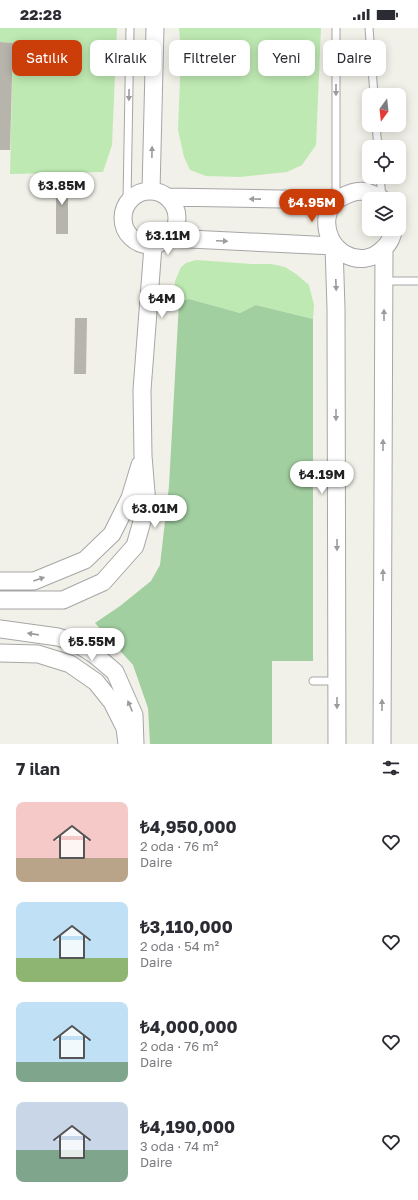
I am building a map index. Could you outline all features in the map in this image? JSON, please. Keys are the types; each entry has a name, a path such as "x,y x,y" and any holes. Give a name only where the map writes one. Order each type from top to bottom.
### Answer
{"street":[{"path":"151,191 155,28"},
{"path":"151,191 168,197 174,204 177,213 177,222 174,231 169,238 162,243 153,246 144,246 135,242 128,236 122,219 123,210 127,202 134,195 151,191"},
{"path":"168,197 336,200 351,192 367,192"},
{"path":"336,200 328,215 326,226 329,237 334,246 343,253 353,258 364,258 375,255 384,248 391,240 392,236"},
{"path":"169,238 334,246"},
{"path":"0,600 63,600 103,582 135,546 147,504 143,456 142,390 153,246"},
{"path":"334,246 336,308 337,744"},
{"path":"382,744 384,248"},
{"path":"0,581 34,581 85,560 112,534 130,498 143,456"},
{"path":"0,629 58,637 76,643 96,655 115,672 134,715 135,744"},
{"path":"0,653 38,654 70,664 96,682 115,709 125,728 127,744"}],"lane":[{"path":"127,202 130,28"},
{"path":"336,28 336,200"},
{"path":"369,28 373,88"},
{"path":"384,281 418,281"},
{"path":"313,681 337,681"}],"green space":[{"path":"0,28 117,28 116,40 90,40 90,76 115,76 112,145 103,172 10,174 12,76 82,76 82,40 12,40 12,43 0,42"},
{"path":"179,28 321,28 316,145 302,165 287,172 240,177 206,176 190,170 184,157 178,130 180,76 250,76 250,40 180,40"},
{"path":"196,260 271,264 285,267 309,285 314,305 313,319 256,305 240,313 189,299 179,302 174,293 175,281 181,267 186,263"},
{"path":"189,299 240,313 256,305 313,319 313,661 272,661 272,744 150,744 148,708 133,665 95,623 120,606 151,581 160,565 169,486 179,302"}],"building":[{"path":"0,42 12,43 12,76 10,150 0,150"},
{"path":"56,178 68,178 68,234 56,234"},
{"path":"75,318 87,318 86,374 74,374"}]}
